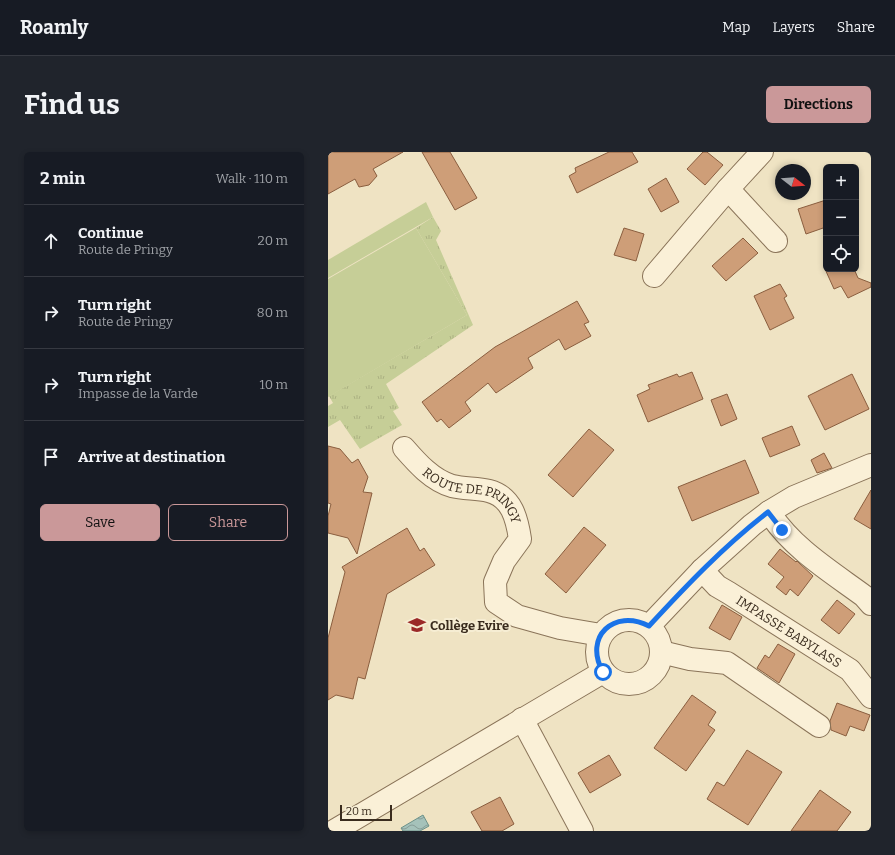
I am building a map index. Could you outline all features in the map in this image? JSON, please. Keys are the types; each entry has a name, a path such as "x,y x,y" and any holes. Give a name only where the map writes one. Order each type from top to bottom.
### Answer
{"street":[{"path":"654,276 728,189 762,152"},
{"path":"728,189 776,241"},
{"name":"ROUTE DE PRINGY","path":"404,448 427,472 451,486 490,491 508,502 518,520 520,539 504,561 495,582 496,602 517,616 560,628 601,635"},
{"path":"649,626 702,570 768,512 794,497 871,465"},
{"path":"768,512 782,530 810,557 864,596 871,604"},
{"name":"IMPASSE BABYLASS","path":"702,570 718,586 850,670 871,697"},
{"path":"628,620 639,621 649,626 655,634 661,652 655,671 648,678 639,683 619,683 603,672 598,663 596,654 597,644 601,635 608,627 617,622 628,620"},
{"path":"661,652 690,659 727,663 819,726"},
{"path":"334,831 603,672"},
{"path":"522,719 582,831"}],"green space":[{"path":"426,202 433,217 328,278 328,260"},
{"path":"433,217 441,231 436,240 473,325 386,384 399,408 393,411 402,425 360,449 340,420 328,427 328,406 333,403 329,396 467,315 416,228"},
{"path":"416,228 467,315 328,397 328,279"}],"water":[{"path":"423,815 429,826 420,831 403,831 401,828"}],"building":[{"path":"328,152 403,152 373,169 377,176 369,185 359,187 355,179 328,194"},
{"path":"422,152 450,152 477,198 455,210"},
{"path":"609,152 632,152 638,162 577,193 569,176 576,172 575,168"},
{"path":"703,152 707,152 723,165 705,185 687,169"},
{"path":"666,178 679,202 661,212 648,189"},
{"path":"823,201 823,228 806,234 798,209"},
{"path":"624,228 644,234 636,261 614,255"},
{"path":"743,238 758,253 726,281 712,266"},
{"path":"826,272 855,272 858,278 871,283 871,287 848,298 841,286 834,289"},
{"path":"780,284 787,296 784,298 794,318 770,330 754,296"},
{"path":"577,301 589,322 584,324 591,336 565,350 559,339 528,358 533,368 496,393 488,383 465,402 471,411 449,428 441,419 437,422 422,402 495,347"},
{"path":"692,372 703,399 648,422 637,395 650,389 648,385 677,374 679,377"},
{"path":"852,374 869,409 825,430 808,396"},
{"path":"727,394 737,419 721,426 711,400"},
{"path":"792,426 800,445 770,457 762,438"},
{"path":"589,429 614,450 573,497 548,475"},
{"path":"328,446 340,449 352,463 358,459 368,477 363,492 372,493 357,554 348,538 328,533 328,516 331,504 328,503"},
{"path":"824,453 832,468 817,473 811,460"},
{"path":"745,460 759,493 692,521 678,487"},
{"path":"871,490 871,529 854,519"},
{"path":"584,527 606,545 566,593 545,574"},
{"path":"407,528 420,551 424,548 435,565 387,594 365,679 358,677 353,699 336,695 328,700 328,638 345,572 342,567"},
{"path":"780,549 796,562 797,561 813,576 798,596 790,589 786,595 776,587 784,577 768,564"},
{"path":"837,600 855,614 839,634 821,620"},
{"path":"722,605 742,617 730,640 709,628"},
{"path":"778,644 795,654 779,683 757,668 765,655 769,658"},
{"path":"692,695 716,712 708,725 715,730 686,771 654,748"},
{"path":"837,703 870,715 864,731 850,726 846,736 831,730 830,721"},
{"path":"747,750 782,772 748,825 707,799 717,782 724,786"},
{"path":"609,755 621,775 590,793 578,773"},
{"path":"820,790 851,812 837,831 791,831"},
{"path":"500,797 514,824 502,831 482,831 471,812"}],"place":[{"name":"Collège Evire","path":"417,625"}],"route":[{"path":"603,672 598,663 596,654 597,644 601,635 608,627 617,622 628,620 639,621 649,626 688,583 768,512 782,530"}]}
